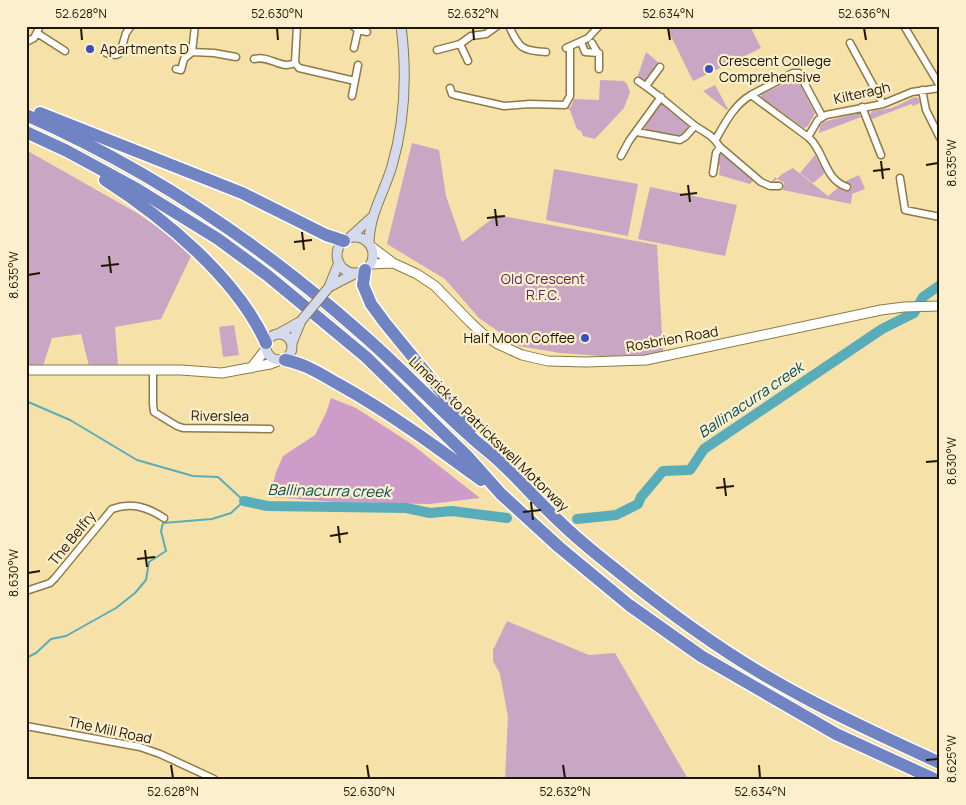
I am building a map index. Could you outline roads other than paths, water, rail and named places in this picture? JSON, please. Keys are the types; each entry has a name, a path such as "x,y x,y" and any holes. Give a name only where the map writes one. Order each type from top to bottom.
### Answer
{"highway":[{"path":"26,107 242,193 326,236 347,239"},
{"name":"Limerick to Patrickswell Motorway","path":"26,115 77,139 141,173 248,242 364,335 470,437 498,460 559,522 614,569 686,623 732,655 787,689 848,721 940,763"},
{"path":"26,132 82,159 137,189 218,240 267,275 366,357 468,457 501,494 559,547 629,605 701,656 836,734 934,779"},
{"path":"26,139 100,177 138,201 203,258 250,311 266,346"},
{"path":"364,269 364,285 371,304 424,372 498,460"},
{"path":"281,360 307,366 358,395 416,432 501,494"}],"main road":[{"path":"330,287 364,269 373,258 370,245 372,218 392,166 405,92 405,61 401,26"},
{"path":"301,321 271,337 266,346 270,357 281,360 291,354 292,343 301,321 330,287 339,262 338,250 347,239 372,218"},
{"path":"347,239 360,237 370,245"},
{"path":"339,262 346,270 364,269"},
{"path":"278,334 286,336 292,343"}],"street":[{"path":"26,42 32,40 40,26"},
{"path":"106,53 116,55 120,53 126,33 131,26"},
{"path":"192,52 195,26"},
{"path":"297,26 295,63 299,68 355,81"},
{"path":"438,50 460,44 471,36 486,34 498,26"},
{"path":"509,26 516,42 523,49 546,52"},
{"path":"450,88 452,94 455,95 504,106 530,104 565,105 570,96 568,47 581,42 594,33 599,26"},
{"path":"904,26 940,87"},
{"path":"354,48 355,28 367,32"},
{"path":"37,33 65,51"},
{"path":"581,42 585,52 598,53"},
{"path":"850,42 883,104"},
{"path":"592,43 598,53 599,69"},
{"path":"460,44 468,61"},
{"path":"176,69 181,70 184,58 192,52 236,57"},
{"path":"254,59 265,58 286,66 295,63"},
{"path":"352,96 358,65"},
{"path":"646,86 660,67"},
{"path":"716,139 733,111 744,100 793,74 799,73 822,116"},
{"path":"638,81 661,97 694,126 716,139 720,147 761,182 770,186 779,186"},
{"name":"Kilteragh","path":"808,137 814,124 822,116 883,104 912,92 940,87"},
{"path":"922,90 926,110 940,138"},
{"path":"751,95 808,137 817,148 833,177 840,185 848,187"},
{"path":"622,156 661,97"},
{"path":"862,107 881,154"},
{"path":"637,132 680,140 694,126"},
{"path":"713,173 716,153 720,147"},
{"path":"900,178 905,210 940,217"},
{"name":"Rosbrien Road","path":"370,245 393,263 417,274 435,286 484,335 498,344 522,354 553,361 623,362 655,358 893,308 940,306"},
{"name":"Rosbrien Road","path":"364,269 393,263"},
{"path":"251,368 266,346"},
{"path":"26,370 181,370 222,373 270,364 281,360"},
{"name":"Riverslea","path":"153,371 154,412 177,426 210,429 270,429"},
{"name":"The Belfry","path":"26,591 50,583 112,509 121,506 140,506 164,518"},
{"name":"The Mill Road","path":"26,726 140,747 160,754 214,779"}],"waterway":[{"name":"Ballinacurra creek","path":"577,519 616,515 638,504 641,497 663,471 690,470 704,449 882,329 914,313 923,297 940,285"},
{"path":"26,401 70,420 137,460 193,476 218,477 244,501 231,513 212,519 163,523 161,531 166,551 149,562 146,580 135,593 116,608 66,636 51,639 36,653 26,658"},
{"name":"Ballinacurra creek","path":"244,501 267,506 406,508 430,513 452,511 507,518"}],"place":[{"name":"Apartments D","path":"90,49"},
{"name":"Crescent College Comprehensive","path":"709,69"},
{"name":"Half Moon Coffee","path":"585,338"}],"park label":[{"name":"Old Crescent R.F.C.","path":"543,288"}]}
